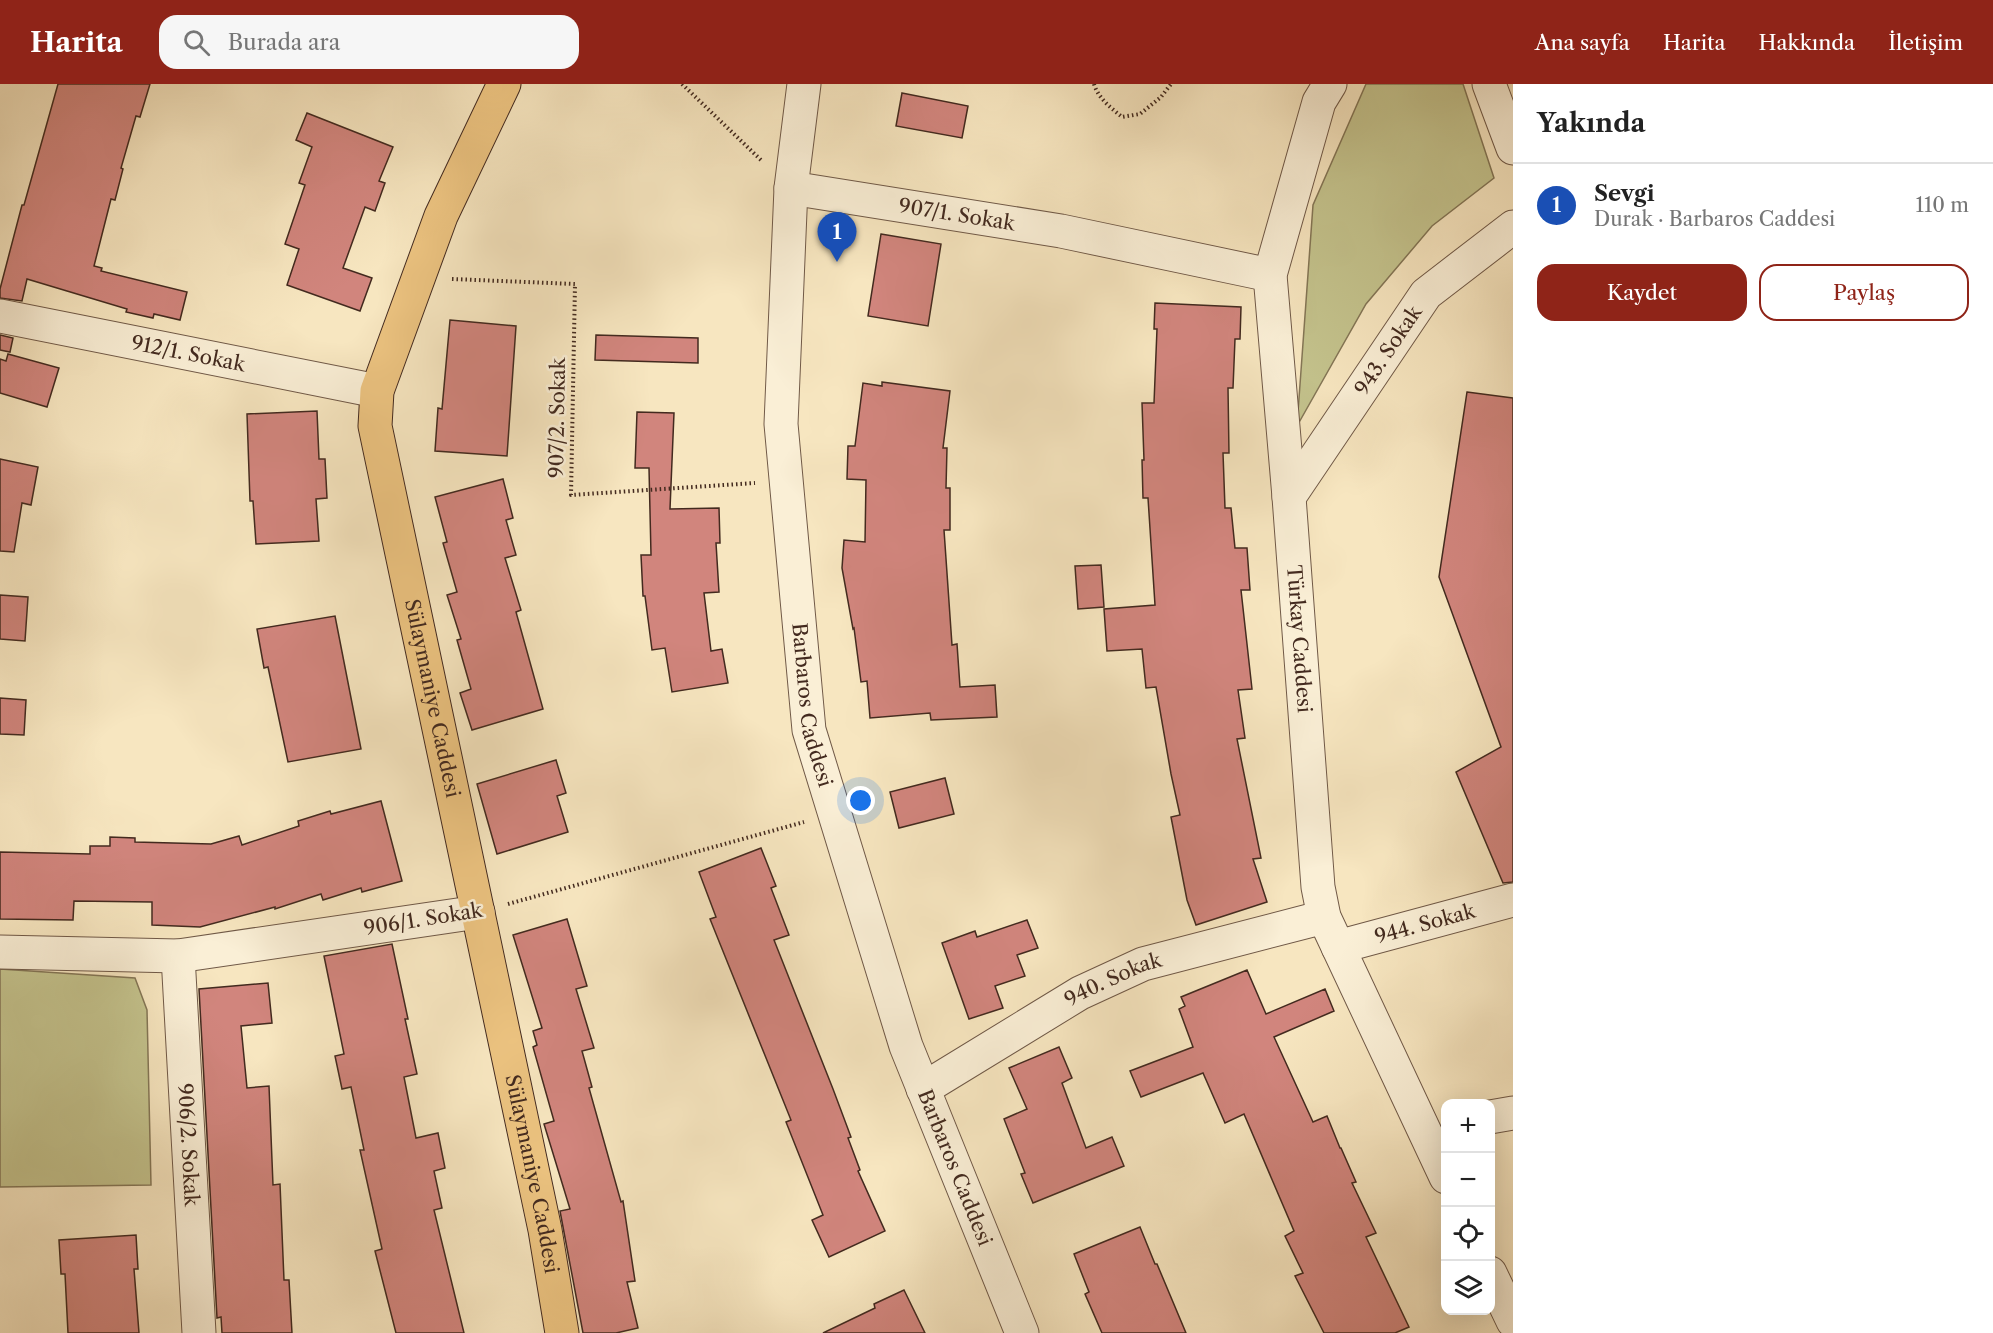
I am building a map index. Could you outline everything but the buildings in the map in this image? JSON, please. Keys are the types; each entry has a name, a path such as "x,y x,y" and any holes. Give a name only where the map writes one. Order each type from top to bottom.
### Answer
{"main road":[{"name":"Sülaymaniye Caddesi","path":"504,84 441,216 376,391 375,426 545,1230 562,1333"}],"street":[{"name":"Barbaros Caddesi","path":"804,84 790,188 781,424 809,730 906,1046 1022,1333"},
{"name":"Barbaros Caddesi","path":"790,188 824,84"},
{"name":"Türkay Caddesi","path":"1330,84 1319,102 1270,275 1318,887 1324,918 1435,1128 1441,1155"},
{"path":"1489,84 1513,148"},
{"name":"907/1. Sokak","path":"790,188 1062,231 1270,275"},
{"name":"943. Sokak","path":"1289,497 1426,294 1513,227"},
{"name":"912/1. Sokak","path":"0,316 376,391"},
{"name":"944. Sokak","path":"1338,947 1513,900"},
{"name":"906/1. Sokak","path":"0,952 178,956 478,912"},
{"name":"940. Sokak","path":"923,1089 1080,993 1143,964 1324,918"},
{"name":"906/2. Sokak","path":"178,956 199,1333"},
{"path":"1495,1116 1513,1113"},
{"path":"1495,1282 1513,1321"}],"path":[{"path":"682,84 790,188"},
{"path":"1094,84 1108,106 1122,117 1140,114 1161,97 1171,84"},
{"name":"907/2. Sokak","path":"418,278 575,284 571,495 786,481"},
{"name":"906/1. Sokak","path":"478,912 835,814"}],"shaded area":[{"path":"1366,84 1463,84 1494,178 1432,226 1366,304 1297,426 1313,205"},
{"path":"0,969 135,978 147,1010 151,1185 0,1187"}],"place":[{"name":"Sevgi","path":"837,262"}]}
